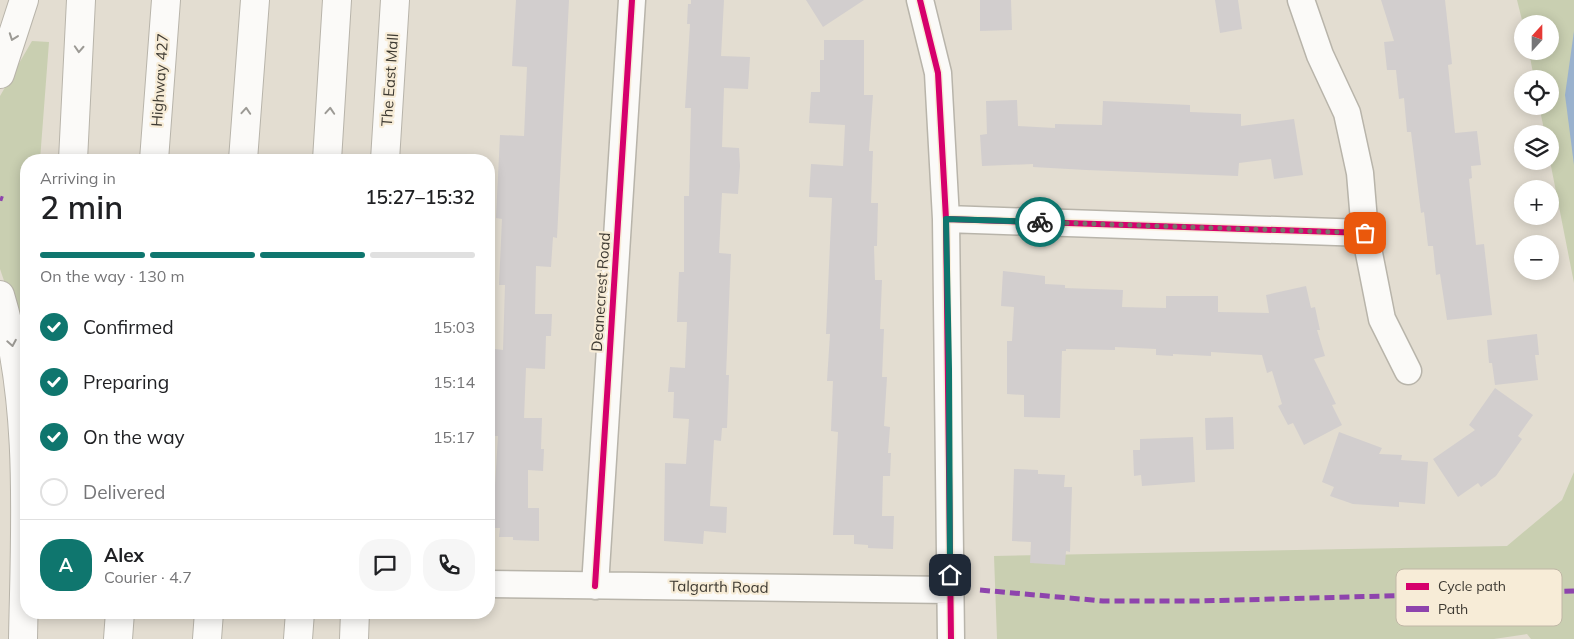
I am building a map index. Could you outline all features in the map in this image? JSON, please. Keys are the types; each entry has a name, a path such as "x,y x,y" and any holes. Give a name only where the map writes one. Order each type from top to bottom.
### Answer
{"main road":[{"path":"0,74 24,0"},
{"path":"73,154 81,0"},
{"name":"Highway 427","path":"154,154 166,0"},
{"path":"243,154 255,0"},
{"path":"327,154 337,0"},
{"name":"The East Mall","path":"385,154 395,0"},
{"path":"0,295 8,322 15,360 20,410"},
{"path":"23,619 23,639"},
{"path":"34,639 35,619"},
{"path":"118,639 119,619"},
{"path":"207,639 208,619"},
{"path":"298,639 299,619"},
{"path":"354,639 355,619"}],"street":[{"name":"Deanecrest Road","path":"594,586 632,0"},
{"path":"920,0 938,73 946,219 951,639"},
{"path":"1301,0 1320,55 1347,113 1360,173 1365,233 1382,319 1408,371"},
{"path":"946,219 1365,233"},
{"name":"Talgarth Road","path":"495,584 950,590"}],"green space":[{"path":"1517,0 1574,0 1574,283 1559,207 1559,180 1554,180 1552,170 1559,170 1559,125 1543,125 1541,115 1559,115 1559,70 1532,70 1531,60 1559,60 1559,15 1521,15"},
{"path":"32,41 49,42 40,154 20,154 20,327 0,269 0,96"},
{"path":"1574,472 1574,639 1531,639 1527,634 1494,639 997,639 994,556 1507,546 1562,500"}],"water":[{"path":"1574,31 1574,165 1565,95"}],"building":[{"path":"516,0 569,0 557,238 553,237 551,267 536,266 535,314 552,314 551,336 546,336 545,369 526,368 524,418 542,418 541,449 544,449 543,471 528,470 528,508 539,508 539,541 513,540 513,537 499,537 500,528 495,528 498,436 495,436 495,349 503,350 505,285 499,285 502,219 496,218 500,135 524,136 527,67 512,66"},
{"path":"691,0 724,0 721,56 750,57 748,89 724,88 722,147 739,148 740,166 738,194 722,193 719,253 731,254 726,375 729,375 727,428 722,428 721,441 714,440 710,506 727,507 726,533 704,531 703,544 664,541 665,463 686,464 689,419 673,418 674,392 668,392 670,367 685,368 687,322 677,322 679,272 684,272 684,196 689,196 691,108 685,108 690,24 687,24 688,4 691,4"},
{"path":"806,0 864,0 823,27"},
{"path":"980,0 1011,0 1012,30 980,31"},
{"path":"1215,0 1238,0 1242,29 1220,33"},
{"path":"1381,0 1445,0 1452,64 1448,65 1455,133 1477,131 1481,165 1471,166 1472,178 1469,179 1476,245 1484,244 1492,315 1447,320 1440,274 1436,275 1433,246 1428,246 1424,212 1421,213 1411,132 1407,132 1404,98 1399,99 1396,70 1387,70 1384,42 1394,41"},
{"path":"824,40 864,40 864,95 873,95 869,151 873,151 871,203 878,203 877,246 874,246 875,280 882,280 880,329 884,329 882,377 887,377 884,426 890,427 888,453 891,453 890,476 883,476 882,516 894,516 893,549 868,548 868,545 854,544 854,535 833,535 838,432 831,431 833,381 827,381 830,334 826,334 832,198 809,197 811,164 843,166 845,125 809,123 811,92 820,92 820,60 824,60"},
{"path":"1017,100 1018,126 1055,128 1055,124 1102,125 1103,101 1190,105 1190,112 1241,114 1241,126 1294,119 1303,175 1274,179 1271,159 1239,163 1238,176 1033,167 1033,164 982,166 980,135 987,134 986,101"},
{"path":"1003,271 1045,276 1045,284 1065,285 1065,288 1123,290 1122,307 1166,308 1166,296 1218,296 1218,312 1269,313 1266,295 1306,286 1311,308 1315,307 1320,330 1317,330 1325,356 1314,359 1336,404 1332,405 1342,425 1304,445 1293,423 1288,425 1278,406 1282,404 1272,371 1267,373 1262,355 1211,352 1211,356 1173,354 1173,356 1156,355 1156,349 1115,347 1115,350 1066,349 1066,351 1062,351 1060,418 1024,417 1024,395 1007,394 1007,341 1012,341 1014,307 1001,306"},
{"path":"1537,334 1539,355 1535,355 1538,380 1495,385 1492,363 1489,363 1487,340"},
{"path":"1495,388 1533,415 1518,436 1522,439 1496,476 1481,487 1478,483 1458,497 1433,459 1475,430 1469,425"},
{"path":"1233,417 1234,449 1206,450 1205,418"},
{"path":"1339,432 1382,448 1379,454 1402,455 1401,460 1428,462 1425,504 1399,502 1399,507 1353,504 1330,496 1334,487 1322,482"},
{"path":"1193,437 1195,482 1142,486 1141,475 1134,476 1133,450 1140,450 1140,439"},
{"path":"1014,469 1038,470 1038,474 1065,475 1064,487 1072,487 1070,552 1066,551 1065,565 1030,563 1031,542 1012,541"}],"marked path":[{"path":"980,590 1103,601 1199,601 1396,596"},
{"path":"1562,591 1574,591"}],"cycle path":[{"path":"595,586 632,0"},
{"path":"920,0 938,73 946,219 951,639"},
{"path":"946,219 1365,233"}],"way so far":[{"path":"1040,222 1365,233"}],"route":[{"path":"950,575 946,219 1040,222"}]}
